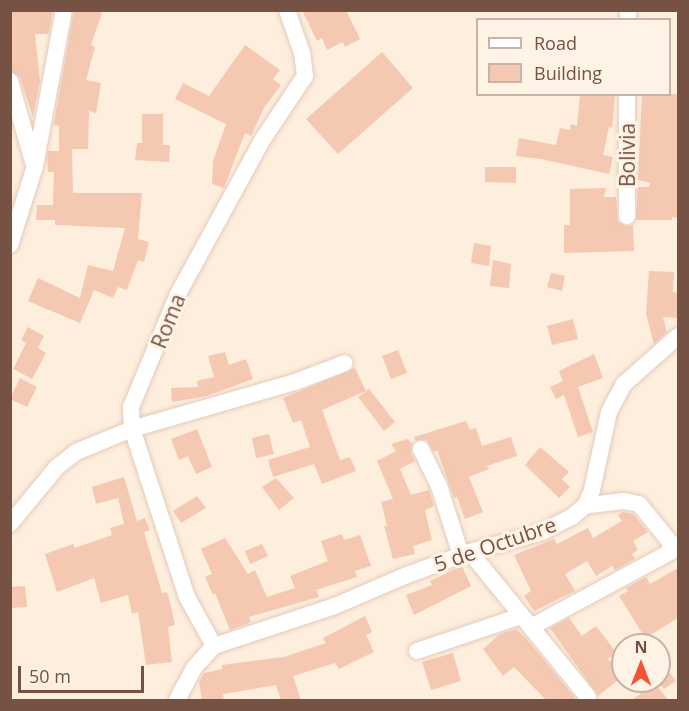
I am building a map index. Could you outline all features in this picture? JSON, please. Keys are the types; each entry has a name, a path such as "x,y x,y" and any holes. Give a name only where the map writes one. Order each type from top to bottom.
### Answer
{"street":[{"path":"10,245 34,166 64,10"},
{"name":"Roma","path":"214,646 187,597 132,429 131,407 178,294 263,139 305,76 302,53 287,10"},
{"path":"10,81 34,166"},
{"name":"Bolivia","path":"627,96 627,216"},
{"path":"585,507 592,490 609,412 624,384 678,336"},
{"path":"10,524 57,466 76,452 132,429 295,382 345,363"},
{"path":"421,449 439,486 466,554 588,697"},
{"path":"417,651 526,622 670,552 670,542 639,504 623,501 585,507"},
{"name":"5 de Octubre","path":"214,646 335,606 406,575 466,554 542,532 585,507"},
{"path":"177,700 194,668 214,646"}],"building":[{"path":"10,10 53,10 49,34 35,34 40,81 33,117 20,78 10,71"},
{"path":"74,10 103,10 91,45 95,47 86,80 101,83 96,113 89,111 88,149 72,149 73,193 142,193 138,239 149,242 144,262 138,260 127,290 118,287 113,298 94,290 80,323 28,301 38,278 80,298 88,265 113,271 125,228 55,225 55,220 36,220 37,205 53,205 54,172 48,172 47,157 48,151 59,151 59,126 54,125"},
{"path":"302,10 346,10 360,39 345,47 343,42 327,50 322,38 317,41"},
{"path":"245,45 280,70 273,79 281,85 264,108 251,136 245,133 224,188 212,184 213,161 226,124 175,99 183,83 209,96"},
{"path":"382,52 413,88 338,154 306,119"},
{"path":"678,94 678,218 636,220 638,187 649,187 650,183 638,180 642,96"},
{"path":"580,96 615,96 612,128 609,127 603,155 613,157 609,174 541,159 516,156 519,138 556,145 560,128 570,130 571,124 577,126"},
{"path":"142,114 163,114 163,145 170,145 169,162 135,160 137,143 142,143"},
{"path":"485,167 516,167 516,183 485,182"},
{"path":"606,188 604,197 616,197 618,222 626,226 633,225 634,251 564,253 564,225 570,225 570,189"},
{"path":"474,243 491,246 489,266 471,263"},
{"path":"493,260 511,264 509,288 490,286"},
{"path":"649,271 674,272 673,292 678,293 678,318 663,317 667,332 654,344 646,314"},
{"path":"551,273 565,276 562,291 547,287"},
{"path":"573,319 578,339 552,345 547,326"},
{"path":"28,327 44,336 38,348 46,353 32,379 13,369 26,343 21,340"},
{"path":"398,350 407,373 391,379 382,356"},
{"path":"225,352 229,365 246,359 253,379 207,396 172,402 171,388 198,387 197,381 214,377 208,356"},
{"path":"594,354 603,378 578,387 593,432 578,437 564,395 556,399 550,387 563,381 559,371"},
{"path":"355,368 366,391 322,410 340,460 350,457 356,471 322,484 314,464 273,477 268,460 310,447 301,420 293,423 283,398"},
{"path":"20,378 37,387 27,407 10,399"},
{"path":"369,389 395,422 384,431 358,397"},
{"path":"466,421 470,430 476,428 482,446 511,437 517,456 487,466 489,469 469,477 483,512 465,519 457,497 454,498 437,450 434,452 426,440 415,440 414,437"},
{"path":"197,429 212,467 196,474 188,456 179,460 171,439"},
{"path":"269,434 274,454 256,458 252,438"},
{"path":"408,439 412,444 411,453 415,461 400,469 411,495 429,490 434,506 425,510 432,540 413,546 415,554 393,559 384,526 387,526 381,502 393,499 377,461 396,451 391,444"},
{"path":"540,447 569,472 562,479 570,487 559,498 525,465"},
{"path":"124,477 137,521 145,518 150,530 144,532 162,593 167,592 172,610 175,625 168,627 172,662 146,665 138,612 132,614 128,595 101,603 94,578 57,592 45,554 73,544 75,548 112,535 110,528 124,524 118,498 96,504 92,487"},
{"path":"276,478 294,498 279,510 262,487"},
{"path":"197,496 206,508 181,523 173,511"},
{"path":"623,512 633,514 648,532 633,541 638,550 632,554 635,559 615,570 612,566 596,576 587,561 565,574 575,591 534,611 524,596 531,591 514,555 554,539 557,544 588,528 593,538 622,521 618,515"},
{"path":"342,534 344,540 360,535 371,566 355,571 357,577 316,590 319,597 249,617 251,622 230,630 215,593 213,595 205,577 212,574 201,549 225,538 248,574 255,570 267,597 295,588 290,576 328,561 321,541"},
{"path":"262,544 268,556 250,564 245,551"},
{"path":"462,566 471,586 414,615 406,595 432,585 430,581"},
{"path":"678,568 678,618 653,633 642,633 619,596 628,591 626,588 646,577 650,584"},
{"path":"25,586 27,607 10,608 10,587"},
{"path":"365,616 372,632 366,635 374,652 339,669 335,663 293,676 301,700 281,700 276,685 223,694 224,700 202,700 199,682 204,673 222,669 222,665 284,657 326,643 323,638"},
{"path":"569,618 582,636 596,626 611,646 611,656 608,659 611,662 611,686 598,696 550,628"},
{"path":"516,629 577,700 546,700 514,667 503,676 483,649 500,634"},
{"path":"453,653 461,681 431,690 422,662"},
{"path":"671,675 676,681 671,684"},
{"path":"641,693 663,693 668,700 632,700"}]}
